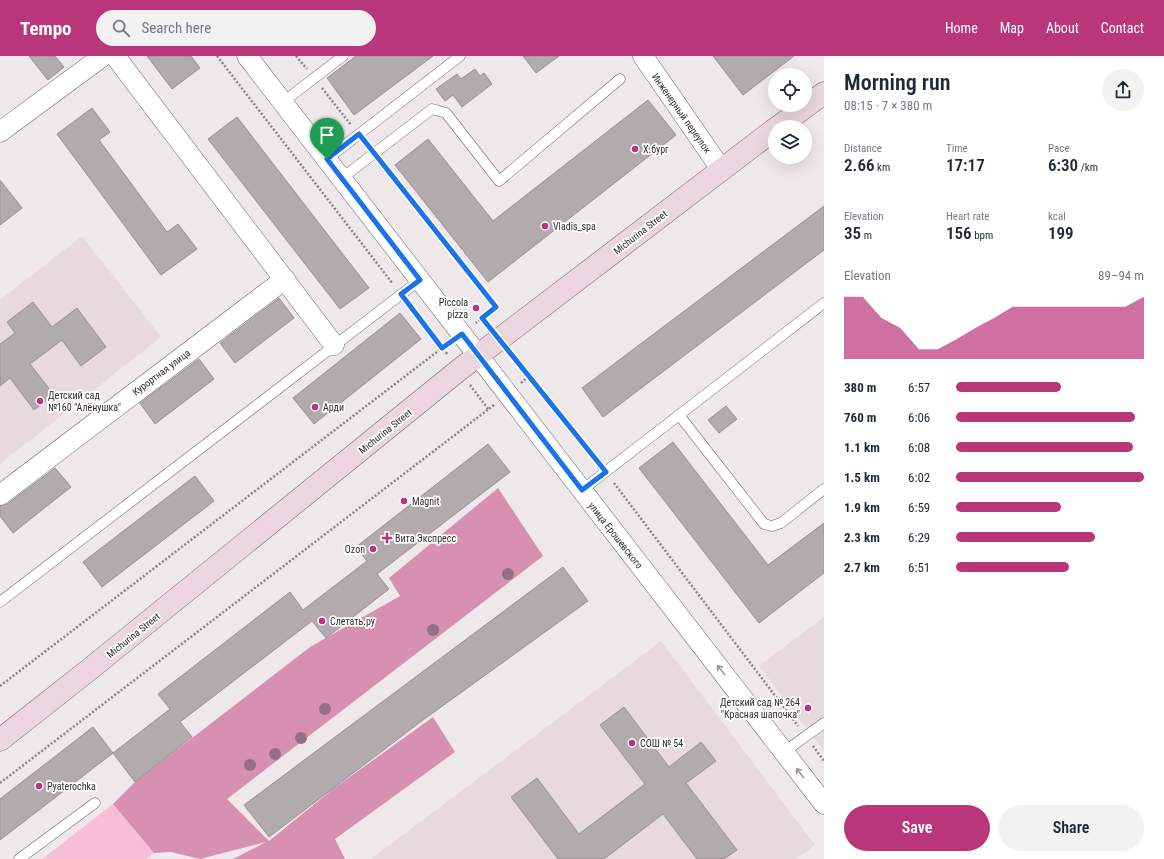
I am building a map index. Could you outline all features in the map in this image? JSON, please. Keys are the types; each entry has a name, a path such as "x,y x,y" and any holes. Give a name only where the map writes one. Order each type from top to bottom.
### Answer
{"main road":[{"path":"787,120 824,93"},
{"name":"Michurina Street","path":"0,740 478,356 721,169 768,135"}],"street":[{"path":"0,132 103,56"},
{"path":"115,56 334,345"},
{"name":"улица Ерошевского","path":"248,56 824,804"},
{"name":"Инженерный переулок","path":"643,56 721,169"},
{"name":"Курортная улица","path":"0,495 284,279"}],"lane":[{"path":"283,102 343,56"},
{"path":"327,159 460,56"},
{"path":"342,178 432,109 446,113 499,181 620,79"},
{"path":"0,602 420,280"},
{"path":"582,490 824,303"},
{"path":"680,415 764,524 772,526 781,522 824,488"},
{"path":"784,752 824,723"},
{"path":"19,859 94,803"}],"path":[{"path":"217,56 442,348"},
{"path":"296,56 359,134"},
{"path":"0,686 496,307 374,154"},
{"path":"482,318 606,472 824,761"},
{"path":"0,783 508,394"}],"shaded area":[{"name":"Детский сад №160 \"Алёнушка\"","path":"82,236 161,337 0,464 0,300"},
{"path":"498,488 543,556 227,799 269,841 333,789 433,717 455,752 335,839 345,859 233,859 266,842 200,859 171,852 154,853 113,804 135,782 310,647 400,596 389,578"},
{"name":"Детский сад № 264 \"Красная шапочка\"","path":"824,617 824,751 759,666"},
{"name":"СОШ № 54","path":"661,641 815,845 796,859 371,859"},
{"path":"113,804 154,853 146,859 42,859"}],"building":[{"path":"29,56 55,56 64,67 48,80"},
{"path":"147,56 191,56 200,68 172,89"},
{"path":"356,56 433,56 354,115 327,78"},
{"path":"523,56 559,56 536,73"},
{"path":"713,56 794,56 778,68 768,68 768,76 743,95"},
{"path":"475,69 480,76 484,73 492,84 462,107 453,95 445,101 436,89 457,74 461,79"},
{"path":"648,100 676,135 488,282 395,165 428,139 493,221"},
{"path":"92,108 110,132 99,140 167,232 178,224 197,249 161,275 57,134"},
{"path":"237,117 369,288 340,309 208,139"},
{"path":"0,180 22,208 0,225"},
{"path":"824,206 824,250 603,417 582,388"},
{"path":"279,298 294,318 235,363 220,343"},
{"path":"33,302 52,327 77,308 106,347 81,366 62,340 30,364 54,395 34,410 10,378 0,386 0,344 15,333 7,322"},
{"path":"400,313 421,339 314,424 293,398"},
{"path":"199,359 214,379 155,424 140,403"},
{"path":"726,406 737,419 719,433 708,420"},
{"path":"673,442 768,565 824,523 824,573 759,623 639,468"},
{"path":"488,444 510,472 377,574 389,589 326,638 312,621 180,722 192,737 135,782 113,753 170,709 158,694 290,592 303,610 367,561 356,547"},
{"path":"55,468 71,487 13,533 0,516 0,506 7,504"},
{"path":"195,476 214,501 102,587 83,562"},
{"path":"563,567 588,601 423,720 269,837 244,805"},
{"path":"624,707 669,767 701,742 716,761 686,783 737,850 724,859 697,859 663,814 604,859 558,859 511,797 537,778 579,834 645,784 600,725"},
{"path":"93,727 113,753 0,840 0,799"}],"place":[{"name":"Х.бург","path":"635,149"},
{"name":"Vladis_spa","path":"545,226"},
{"name":"Piccola pizza","path":"476,308"},
{"name":"Детский сад №160 \"Алёнушка\"","path":"40,401"},
{"name":"Арди","path":"315,407"},
{"name":"Magnit","path":"404,501"},
{"name":"Вита Экспресс","path":"387,538"},
{"name":"Ozon","path":"373,549"},
{"name":"Слетать.ру","path":"322,621"},
{"name":"Детский сад № 264 \"Красная шапочка\"","path":"808,708"},
{"name":"СОШ № 54","path":"632,743"},
{"name":"Pyaterochka","path":"39,786"}],"route":[{"path":"359,134 496,307 482,318 606,472 582,490 462,334 442,348 401,294 420,280 327,159 359,134"}]}
